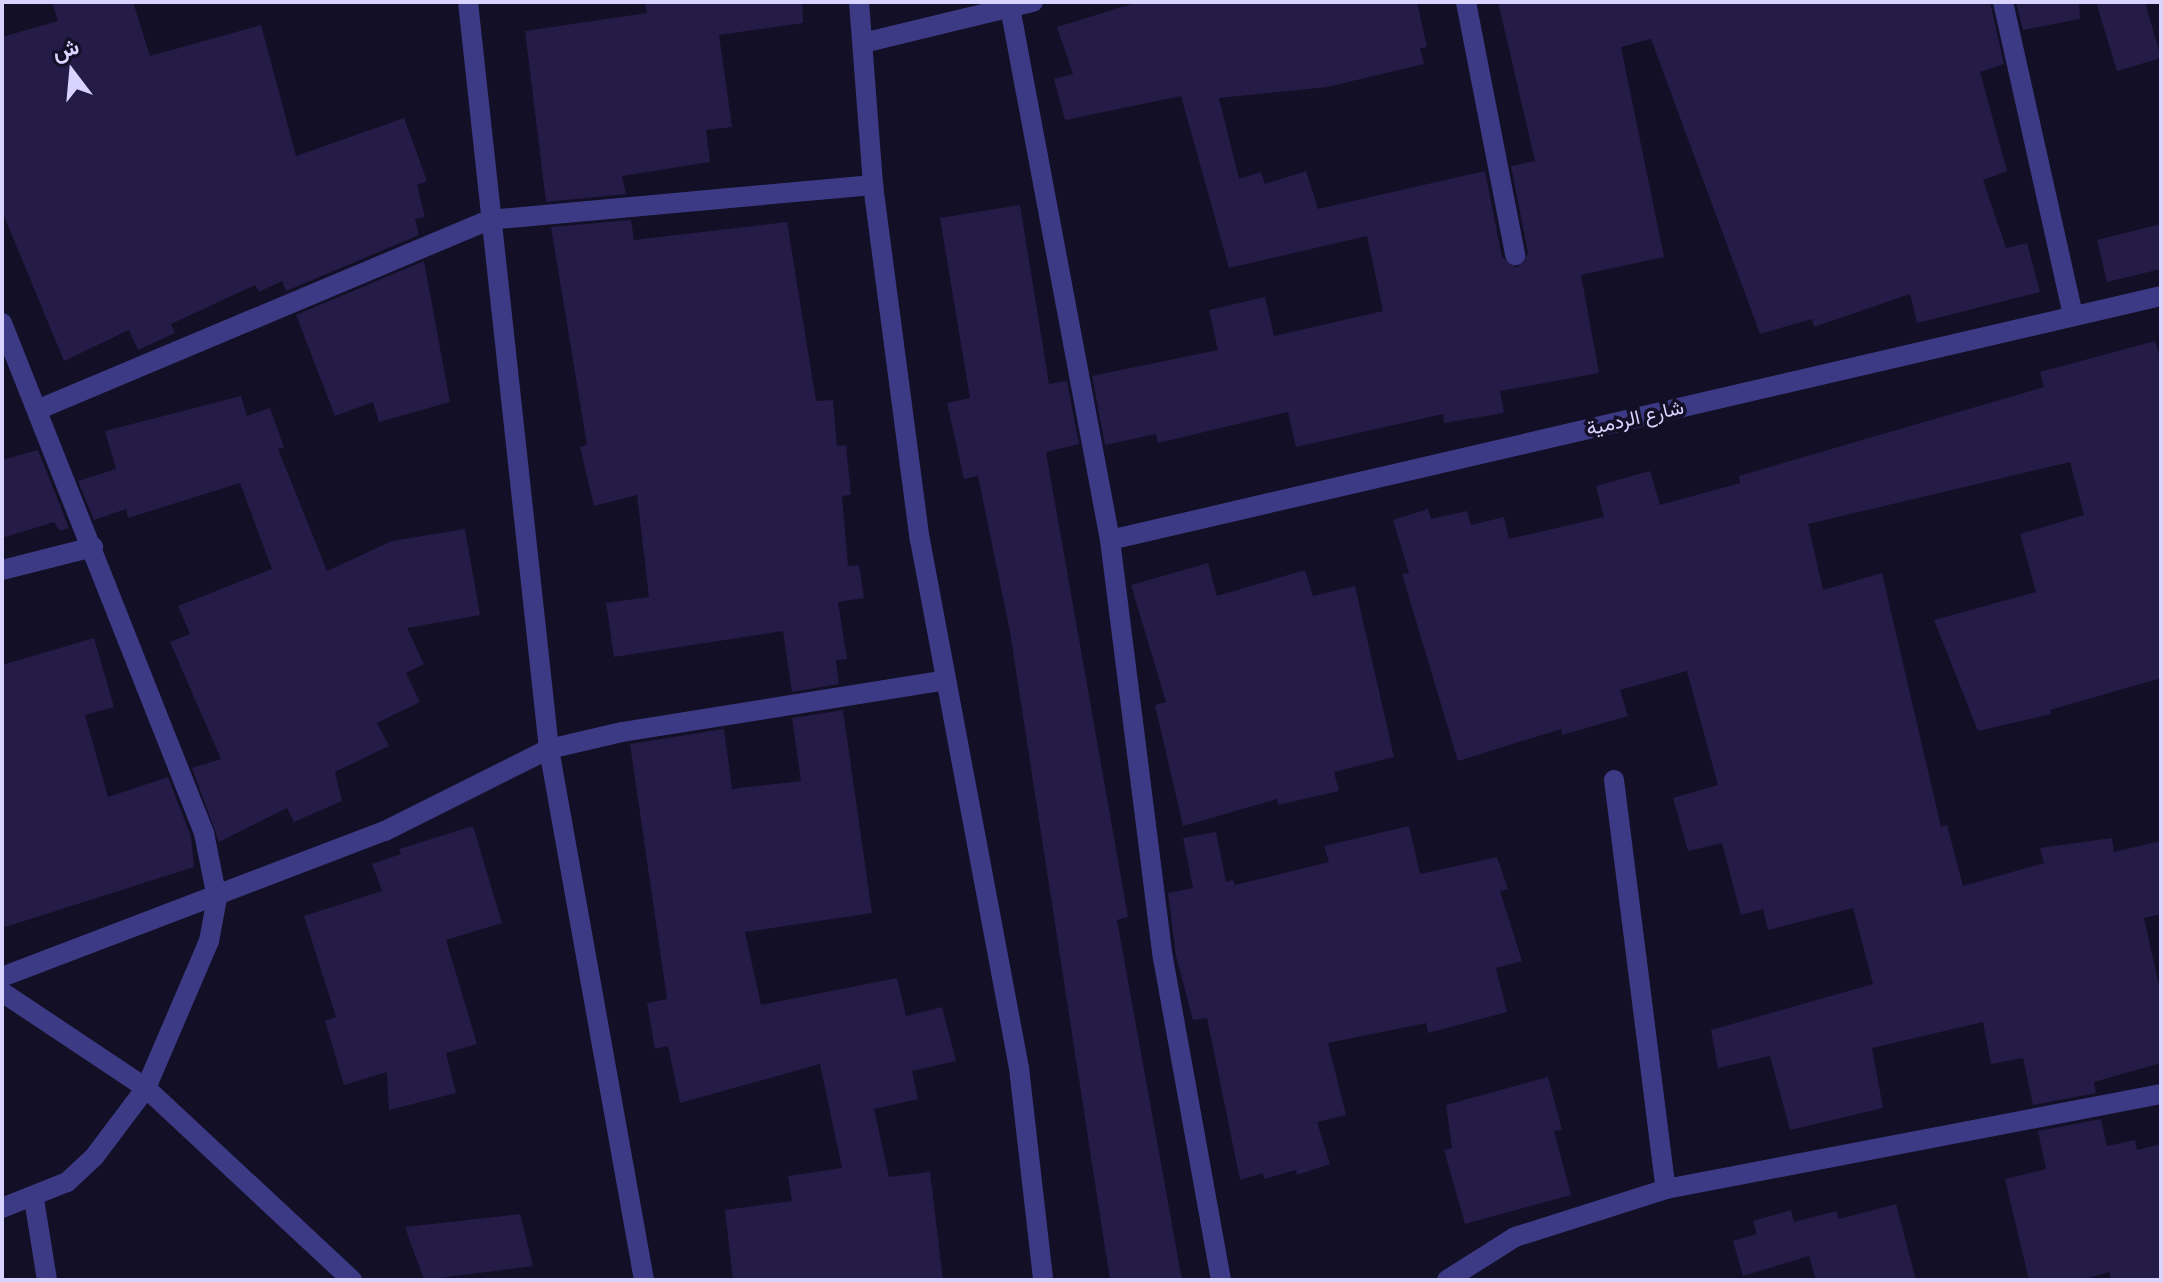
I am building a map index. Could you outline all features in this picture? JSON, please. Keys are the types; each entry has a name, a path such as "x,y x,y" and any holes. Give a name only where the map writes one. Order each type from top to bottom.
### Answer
{"street":[{"path":"468,2 488,220 549,749 644,1280"},
{"path":"859,2 873,185 920,540 1019,1068 1043,1280"},
{"path":"863,43 1033,2"},
{"path":"1466,2 1515,255"},
{"path":"2003,2 2073,315"},
{"path":"1009,6 1110,540 1163,958 1221,1280"},
{"path":"37,410 488,220 873,185"},
{"name":"شارع الردمية","path":"1110,540 2161,296"},
{"path":"2,323 204,833 217,898 209,941 146,1088 94,1157 67,1182 34,1199 2,1208"},
{"path":"2,570 93,547"},
{"path":"2,977 217,898 385,831 549,749 622,732 946,680"},
{"path":"1614,780 1666,1189"},
{"path":"2,992 146,1088 352,1280"},
{"path":"1447,1280 1515,1237 1666,1189 2161,1094"},
{"path":"34,1199 47,1280"}],"building":[{"path":"52,2 133,2 150,56 261,25 296,156 404,118 427,181 417,185 425,217 415,219 419,235 286,291 282,281 259,292 255,285 171,324 175,333 138,350 129,330 64,361 2,211 2,37 58,21"},
{"path":"645,2 802,2 803,23 719,35 732,127 706,130 710,162 622,176 626,194 546,202 525,31 647,13"},
{"path":"1138,2 1417,2 1427,47 1420,48 1424,64 1327,87 1219,98 1239,179 1261,172 1265,184 1306,171 1318,209 1485,171 1502,257 1517,268 1528,253 1511,166 1535,161 1498,2 1990,2 2004,64 1980,72 2007,171 1983,180 2006,248 2027,243 2040,292 1917,323 1910,294 1814,327 1812,319 1760,334 1651,39 1621,47 1664,257 1581,275 1599,373 1500,391 1504,413 1444,423 1443,414 1296,447 1288,412 1158,443 1156,434 1105,445 1092,376 1218,350 1209,310 1265,297 1274,336 1383,311 1367,236 1229,268 1181,96 1065,120 1054,79 1073,74 1057,27"},
{"path":"2016,2 2079,2 2080,19 2023,30"},
{"path":"2096,2 2145,2 2161,58 2117,71"},
{"path":"1020,205 1049,384 1067,381 1079,444 1046,452 1128,917 1117,920 1182,1280 1110,1280 1010,632 978,476 964,479 947,403 970,398 940,218"},
{"path":"631,220 634,240 787,222 816,401 833,400 837,446 846,445 851,495 842,496 848,566 859,565 864,598 838,602 847,659 836,660 839,684 792,692 783,631 614,657 606,603 649,597 637,495 594,506 580,447 587,445 551,227"},
{"path":"2161,224 2161,269 2107,282 2097,240"},
{"path":"424,261 450,402 379,422 373,402 335,416 296,315"},
{"path":"2155,341 2161,361 2161,678 2050,710 2051,714 1978,731 1934,620 2036,592 2020,534 2084,515 2070,462 1808,524 1823,590 1882,573 1941,827 1947,825 1963,886 2044,863 2040,848 2112,838 2114,852 2161,841 2161,914 2144,918 2161,995 2161,1063 2094,1082 2096,1093 2033,1105 2023,1058 1991,1064 1983,1022 1872,1048 1883,1108 1790,1130 1770,1056 1718,1068 1711,1030 1873,984 1853,908 1768,930 1763,909 1741,915 1722,843 1688,851 1673,798 1718,785 1687,671 1620,690 1628,716 1562,735 1561,729 1458,761 1402,574 1409,573 1393,520 1428,509 1431,519 1467,511 1471,525 1504,517 1509,539 1604,517 1596,486 1650,471 1660,505 1740,483 1739,476 2044,387 2040,372"},
{"path":"241,396 247,416 270,408 284,447 278,449 327,571 392,541 465,529 480,615 407,628 424,664 406,673 420,702 377,723 389,746 335,772 342,801 294,822 287,808 219,842 192,768 221,759 170,642 190,634 178,606 272,569 240,483 128,518 126,509 94,520 78,481 116,469 105,431"},
{"path":"38,450 69,528 60,531 54,522 2,538 2,460"},
{"path":"1208,563 1217,596 1305,570 1313,596 1355,586 1394,757 1334,772 1339,791 1278,805 1277,799 1183,826 1155,705 1166,702 1131,585"},
{"path":"94,638 114,707 85,715 108,797 168,777 191,837 194,867 2,928 2,665"},
{"path":"843,710 872,913 745,932 761,1005 897,978 906,1016 942,1007 956,1061 912,1071 918,1099 874,1109 889,1177 930,1172 943,1280 733,1280 725,1210 792,1201 788,1176 842,1168 820,1064 680,1103 668,1046 655,1049 647,1003 667,999 630,744 724,729 732,789 801,781 792,718"},
{"path":"473,826 502,923 446,940 477,1044 446,1053 456,1093 389,1110 387,1072 344,1085 325,1021 336,1017 304,916 382,891 372,864 401,854 399,849"},
{"path":"1409,826 1420,874 1497,857 1508,889 1500,891 1522,961 1496,968 1507,1012 1428,1033 1426,1023 1328,1043 1346,1115 1317,1122 1330,1164 1297,1175 1296,1170 1264,1179 1263,1173 1240,1180 1207,1018 1193,1020 1176,956 1168,893 1193,888 1183,838 1216,832 1226,882 1233,880 1235,885 1329,862 1324,846"},
{"path":"1548,1077 1562,1130 1554,1131 1571,1195 1465,1224 1444,1150 1452,1148 1446,1105"},
{"path":"2101,1119 2107,1146 2135,1140 2137,1150 2161,1144 2161,1280 2111,1280 2109,1272 2082,1280 2029,1280 2005,1179 2046,1169 2038,1131"},
{"path":"1896,1204 1916,1280 1816,1280 1809,1256 1743,1276 1733,1241 1757,1234 1753,1221 1791,1210 1794,1222 1836,1211 1839,1219"},
{"path":"520,1214 533,1266 424,1280 405,1227"}]}
